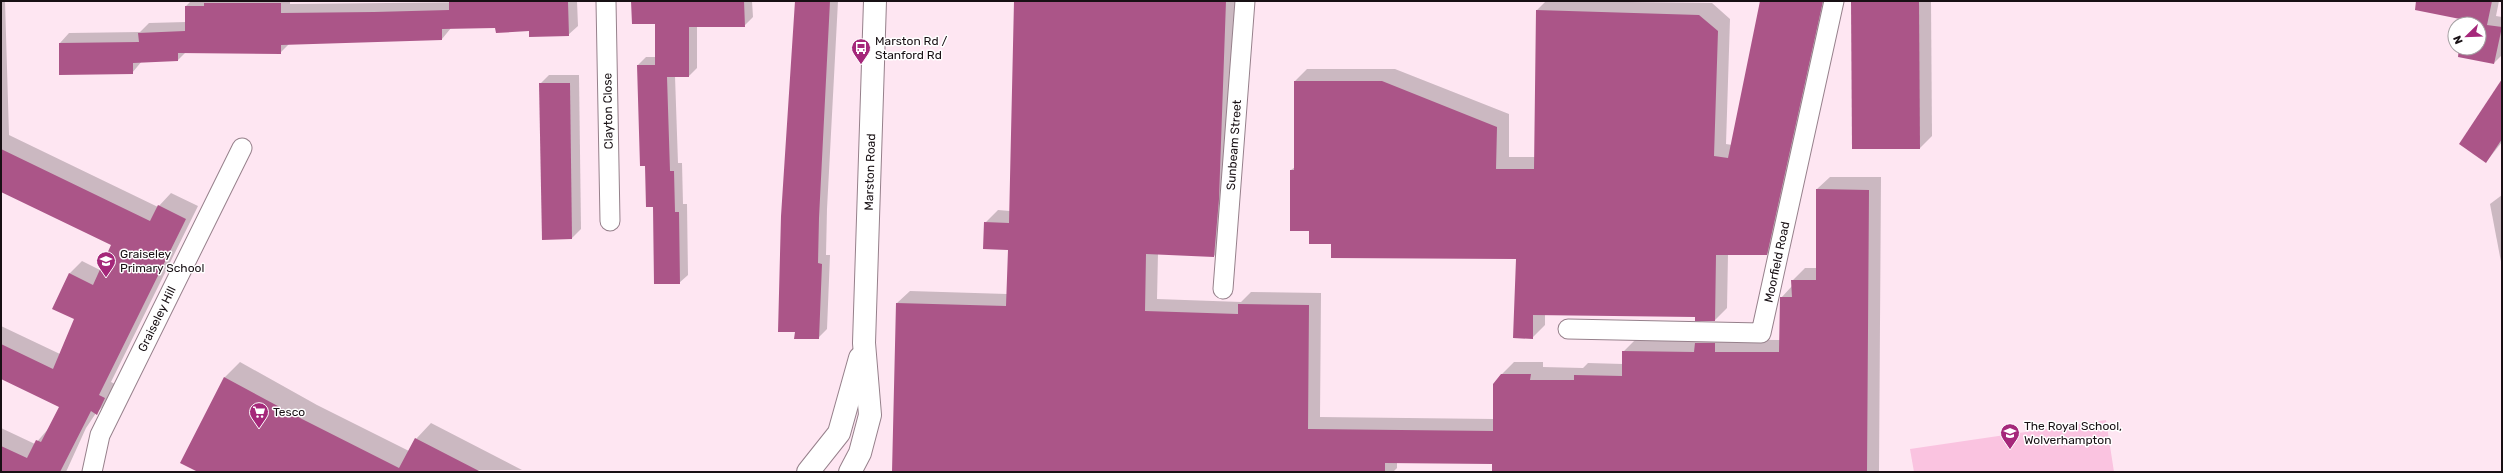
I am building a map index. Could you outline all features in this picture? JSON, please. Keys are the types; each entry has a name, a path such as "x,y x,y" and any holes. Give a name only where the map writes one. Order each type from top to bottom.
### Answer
{"street":[{"name":"Clayton Close","path":"606,1 610,221"},
{"name":"Marston Road","path":"850,472 860,454 870,415 864,343 875,1"},
{"name":"Sunbeam Street","path":"1223,289 1245,1"},
{"name":"Moorfield Road","path":"1568,329 1761,333 1834,1"},
{"name":"Graiseley Hill","path":"92,472 100,435 242,148"},
{"name":"Marston Road","path":"808,472 839,433 864,343"}],"shaded area":[{"path":"2106,420 2114,472 1914,472 1910,449"}],"building":[{"path":"449,1 568,2 569,36 529,37 529,31 496,33 495,28 442,29 442,40 281,45 281,54 178,53 178,61 133,63 133,74 59,75 59,43 139,42 138,33 185,31 185,6 204,6 204,3 281,3 281,13 374,12 449,10"},
{"path":"631,1 744,1 745,27 689,27 689,77 667,77 670,171 674,171 675,212 679,212 680,284 654,284 653,207 646,207 645,166 640,166 637,65 655,65 655,24 632,24"},
{"path":"795,1 830,1 819,218 818,263 822,264 819,339 794,339 795,332 778,332 781,216"},
{"path":"1014,1 1226,1 1219,199 1214,257 1146,254 1145,311 1238,314 1238,304 1309,305 1308,429 1493,431 1493,384 1501,374 1531,374 1530,380 1574,380 1574,375 1622,376 1622,351 1694,352 1695,343 1715,343 1715,352 1779,352 1780,297 1792,297 1791,280 1816,280 1816,189 1869,190 1867,472 1492,472 1492,464 1385,463 1385,472 892,472 896,303 1006,306 1008,250 983,249 984,222 1009,223"},
{"path":"1760,1 1823,1 1767,255 1716,255 1715,321 1695,321 1695,317 1533,315 1533,339 1513,338 1516,259 1331,258 1331,244 1309,244 1309,231 1290,231 1290,170 1294,170 1294,81 1382,81 1497,127 1496,169 1534,169 1536,10 1699,15 1718,31 1714,156 1728,158"},
{"path":"1851,1 1919,1 1920,149 1852,149"},
{"path":"2416,1 2492,1 2487,25 2487,16 2447,16 2415,10"},
{"path":"2487,25 2502,27 2494,64 2458,57 2487,56"},
{"path":"2502,79 2502,139 2486,163 2459,144"},
{"path":"539,83 570,83 572,239 542,240"},
{"path":"1,149 150,221 158,205 186,219 99,395 105,398 97,415 91,411 60,472 1,472 1,446 27,458 36,440 41,442 59,407 1,379 1,344 53,369 74,319 52,309 69,273 93,285 111,245 1,192"},
{"name":"Tesco","path":"224,377 302,419 399,468 415,438 481,472 198,472 180,463"}],"place":[{"name":"Marston Rd / Stanford Rd","path":"861,65"},
{"name":"Graiseley Primary School","path":"106,278"},
{"name":"Tesco","path":"259,429"},
{"name":"The Royal School, Wolverhampton","path":"2010,450"}]}
